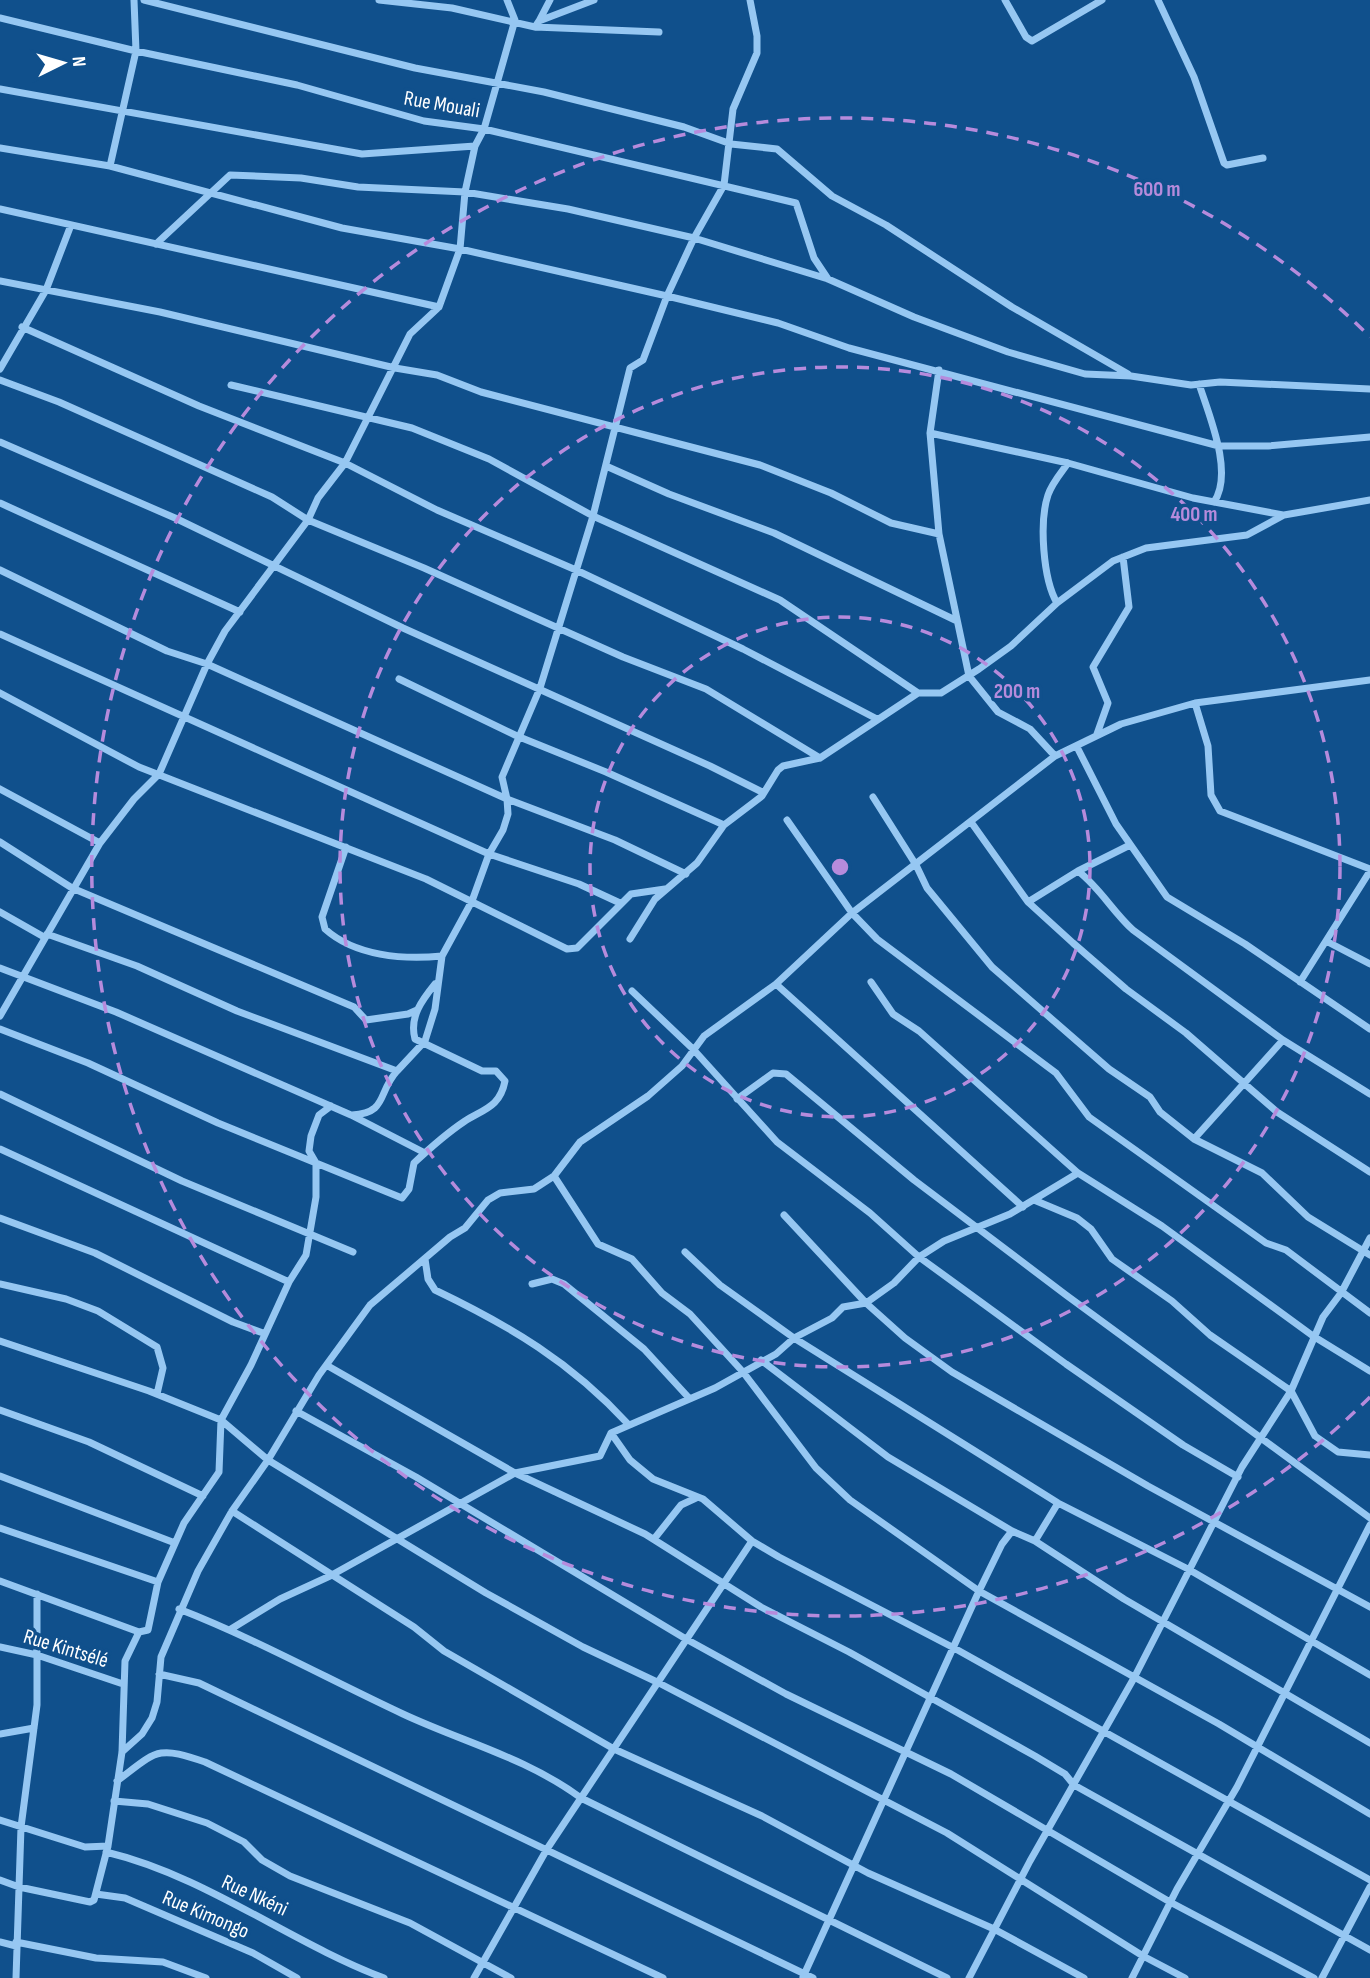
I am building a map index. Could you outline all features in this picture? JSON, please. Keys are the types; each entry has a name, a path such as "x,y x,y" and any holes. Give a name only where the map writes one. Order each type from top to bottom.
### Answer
{"street":[{"path":"110,166 136,51 134,0"},
{"path":"144,0 415,68 497,81 684,127 731,144 777,149 832,197 886,225 989,293 1131,376"},
{"path":"379,0 452,8 537,24 659,32"},
{"path":"0,1016 20,977 100,843 134,799 159,774 206,664 240,612 308,520 318,498 345,463 410,334 439,307 460,249 465,192 475,146 484,129 515,20 507,0"},
{"path":"537,24 550,0"},
{"path":"537,24 594,0"},
{"path":"351,1115 366,1114 377,1108 397,1071 425,1041 436,1004 436,984 442,956 471,901 489,854 503,830 508,814 502,778 517,736 540,688 593,516 630,369 643,360 667,296 694,238 724,186 735,100 757,52 750,0"},
{"path":"1005,0 1026,37 1032,41 1102,0"},
{"path":"1158,0 1194,77 1224,163 1227,166 1263,159"},
{"name":"Rue Mouali","path":"0,18 136,51 297,85 424,121 484,129 796,202 814,258 828,279"},
{"path":"0,89 362,154 475,146"},
{"path":"0,148 110,166 342,229 460,249 778,323 849,348 1219,446 1268,446 1370,437"},
{"path":"156,244 206,194 230,175 301,178 358,187 465,192 568,209 694,238 828,279 872,300 1008,352 1085,374 1199,384 1220,382 1370,389"},
{"path":"0,209 439,307"},
{"path":"0,369 22,327 46,290 71,225"},
{"path":"0,281 160,312 395,368 437,375 481,392 760,465 831,493 891,523 939,534"},
{"path":"22,327 199,406 345,463 437,510 576,570 743,649 877,719"},
{"path":"939,370 930,433 939,534 955,620 969,676 998,712 1030,729 1055,756"},
{"path":"0,380 59,402 89,418 260,492 308,520 623,657 706,689 820,758"},
{"path":"1199,384 1219,446 1222,492 1214,502"},
{"path":"231,385 412,428 489,459 593,516 780,600 918,693"},
{"path":"930,433 1068,463 1214,502 1283,515"},
{"path":"0,442 275,564 403,628 540,688 762,792"},
{"path":"1056,603 1048,585 1044,511 1050,489 1068,463"},
{"path":"606,467 668,494 774,533 955,620"},
{"path":"630,939 655,899 686,874 705,854 724,825 762,796 762,792 783,766 820,758 918,693 941,693 969,676 1007,649 1056,603 1100,569 1122,557 1158,546 1247,535 1283,515 1370,500"},
{"path":"0,503 240,612"},
{"path":"1097,734 1108,704 1093,667 1129,607 1122,557"},
{"path":"0,570 167,651 206,664 507,799 615,841 686,874"},
{"path":"0,634 489,854 579,884 620,903"},
{"path":"399,678 517,736 724,825"},
{"path":"122,1752 142,1734 152,1718 157,1702 160,1657 179,1609 232,1511 268,1460 296,1410 370,1305 465,1228 488,1200 508,1191 534,1189 554,1176 580,1142 648,1096 682,1066 704,1036 776,984 852,913 1055,756 1077,747 1097,734 1195,703 1370,680"},
{"path":"0,693 139,767 346,847 471,901 570,950 597,929 631,894 665,889"},
{"path":"1195,703 1208,746 1211,795 1220,811 1370,870 1300,982"},
{"path":"1077,747 1130,845 1167,897 1370,1029"},
{"path":"0,789 100,843"},
{"path":"873,797 928,888 992,967 1109,1069 1150,1097 1160,1112 1194,1139 1262,1173 1308,1217 1366,1253"},
{"path":"787,820 852,913 904,961 1056,1073 1089,1116 1266,1243 1286,1250 1370,1313"},
{"path":"971,822 1028,902 1126,989 1186,1033 1277,1112 1370,1172"},
{"path":"0,842 72,888 354,1007 366,1020 408,1014 417,1010"},
{"path":"1028,902 1078,871 1130,845"},
{"path":"346,847 322,917 325,929 359,950 420,957 442,956"},
{"path":"1078,871 1097,886 1120,919 1133,930 1283,1040 1370,1094"},
{"path":"0,912 45,935 137,966 237,1011 397,1071"},
{"path":"1326,941 1370,964"},
{"path":"0,968 116,1013 331,1106 425,1153"},
{"path":"871,982 893,1014 919,1031 1078,1173 1162,1226 1313,1336 1370,1371"},
{"path":"0,1029 88,1063 218,1123 402,1198 410,1189 411,1167 466,1121 489,1110 500,1098 505,1081 496,1071 482,1071 425,1041 415,1039 413,1034 417,1010 436,984"},
{"path":"776,984 1023,1207"},
{"path":"632,991 693,1049 777,1142 870,1213 919,1257 1097,1386 1183,1445 1238,1477"},
{"path":"1194,1139 1283,1040"},
{"path":"737,1100 773,1073 781,1072 978,1228 1370,1518"},
{"path":"0,1094 113,1149 353,1252"},
{"path":"95,1897 107,1849 122,1752 125,1661 139,1632 150,1627 158,1581 184,1523 217,1478 221,1465 221,1420 251,1365 263,1333 289,1282 300,1269 311,1235 316,1202 316,1163 309,1151 310,1136 319,1115 331,1106"},
{"path":"0,1149 289,1282"},
{"path":"231,1629 281,1599 330,1576 515,1473 600,1456 611,1433 628,1423 689,1398 776,1354 794,1338 832,1318 843,1307 866,1303 894,1283 919,1257 944,1241 1023,1207 1078,1173"},
{"path":"554,1176 598,1244 632,1259 662,1293 699,1324 743,1372 816,1468 850,1500 979,1591 1370,1814"},
{"path":"1034,1200 1077,1218 1091,1229 1112,1259 1172,1301 1210,1335 1291,1391 1315,1436 1348,1455 1370,1455"},
{"path":"784,1215 866,1303 952,1372 1113,1466 1370,1607"},
{"path":"0,1217 95,1253 233,1322 263,1333"},
{"path":"969,1978 1048,1830 1134,1678 1214,1520 1259,1438 1291,1391 1313,1336 1366,1253 1370,1238"},
{"path":"685,1252 720,1285 794,1338 1058,1503 1188,1569 1370,1675"},
{"path":"425,1259 428,1279 435,1290 521,1333 595,1388 628,1423"},
{"path":"532,1284 552,1279 564,1284 643,1349 689,1398"},
{"path":"0,1284 77,1303 97,1311 157,1347 163,1368 157,1394"},
{"path":"0,1341 157,1394 221,1420 268,1460 399,1537 498,1600 583,1647 657,1682 884,1803 947,1833 1023,1878 1143,1956 1185,1978"},
{"path":"761,1360 888,1457 1012,1531 1035,1541 1124,1599 1163,1619 1370,1743"},
{"path":"328,1366 515,1473 654,1539 761,1607 931,1698 1055,1768 1074,1785 1370,1950"},
{"path":"0,1409 89,1442 203,1496"},
{"path":"296,1410 459,1503 686,1639 786,1694 951,1774 1171,1902 1314,1978"},
{"path":"611,1433 630,1460 653,1479 709,1504 752,1541 954,1648 1370,1880"},
{"path":"0,1476 175,1543"},
{"path":"654,1539 681,1506 697,1498"},
{"path":"1035,1541 1058,1503"},
{"path":"232,1511 330,1576 414,1627 444,1651 506,1690 614,1749 762,1816 856,1867 947,1911 994,1929 1084,1978"},
{"path":"1132,1978 1171,1902 1228,1802 1370,1525"},
{"path":"0,1528 158,1581"},
{"path":"804,1976 828,1920 856,1867 979,1591 1002,1544 1012,1531"},
{"path":"474,1978 512,1906 547,1849 752,1541"},
{"path":"0,1581 139,1632"},
{"path":"16,1978 21,1827 34,1728 37,1594"},
{"path":"179,1609 231,1629 404,1714 549,1774 582,1798 947,1978"},
{"name":"Rue Kintsélé","path":"0,1647 37,1654 123,1684"},
{"path":"159,1674 199,1683 813,1978"},
{"path":"0,1734 34,1728"},
{"path":"117,1782 151,1755 172,1751 205,1762 663,1978"},
{"path":"114,1801 148,1804 207,1823 244,1842 262,1860 290,1877 410,1923 511,1978"},
{"name":"Rue Nkéni","path":"0,1820 85,1847 107,1849 144,1863 246,1908 296,1934 315,1949 384,1978"},
{"name":"Rue Kimongo","path":"0,1880 19,1887 95,1897 125,1898 253,1953 298,1978"},
{"path":"1322,1978 1370,1887"},
{"path":"0,1942 96,1958 163,1962 206,1978"}]}
